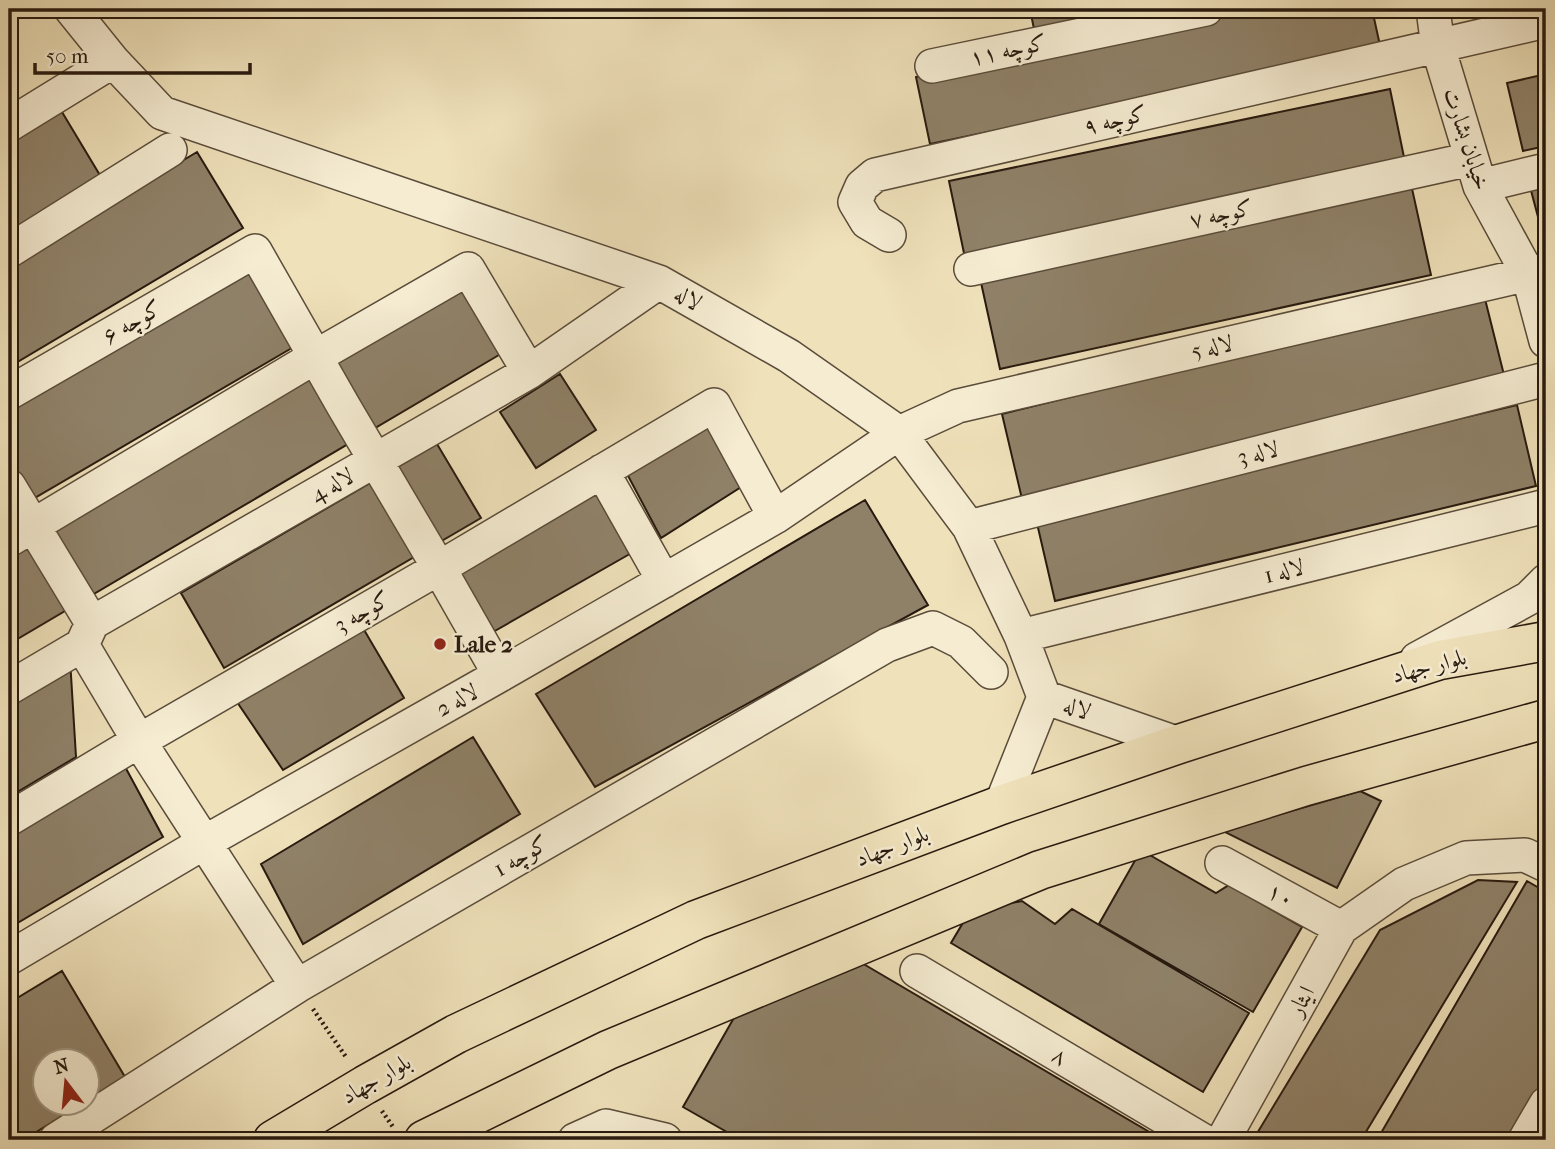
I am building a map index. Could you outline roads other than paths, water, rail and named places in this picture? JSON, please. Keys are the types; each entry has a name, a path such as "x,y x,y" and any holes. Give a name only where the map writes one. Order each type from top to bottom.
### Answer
{"main road":[{"name":"بلوار جهاد","path":"273,1140 365,1084 456,1034 696,920 1001,805 1179,744 1440,660 1546,641"},
{"path":"424,1140 608,1050 1040,870 1306,786 1546,719"}],"street":[{"name":"لاله","path":"71,9 113,61 162,113 659,282 789,356 899,433 969,527 1021,636 1044,697 1179,744"},
{"name":"کوچه ۱۱","path":"932,65 1206,9"},
{"name":"خیابان بشارت","path":"1433,9 1438,47 1476,172 1537,272 1546,341"},
{"path":"1438,47 1546,21"},
{"name":"کوچه ۹","path":"889,235 867,222 855,202 862,186 875,175 1438,47"},
{"path":"9,125 113,61"},
{"path":"9,251 170,150"},
{"name":"کوچه ۷","path":"971,269 1476,172 1546,170"},
{"name":"کوچه ۶","path":"9,393 256,251 315,357"},
{"path":"21,533 468,269 529,372"},
{"name":"لاله 5","path":"899,433 958,406 1537,272"},
{"name":"لاله 4","path":"9,688 87,634 376,460 529,372 659,282"},
{"path":"315,357 500,675"},
{"name":"لاله 3","path":"969,527 1546,379"},
{"name":"کوچه 3","path":"9,819 714,405 775,517"},
{"name":"لاله 2","path":"9,958 205,842 775,517 899,433"},
{"path":"603,471 664,581"},
{"path":"9,486 21,533 87,634 139,741 297,986"},
{"name":"لاله 1","path":"1021,636 1546,506"},
{"path":"1381,679 1529,598 1546,581"},
{"name":"کوچه 1","path":"56,1140 297,986 887,645 933,628 961,642 991,672"},
{"path":"1001,805 1044,697"},
{"name":"ایثار","path":"1223,1140 1341,928 1404,884 1466,858 1525,855 1546,865"},
{"name":"۱۰","path":"1222,863 1341,928"},
{"name":"۸","path":"917,971 1202,1140"},
{"path":"1525,1140 1546,1104"},
{"path":"575,1140 606,1126 665,1140"}],"place":[{"name":"Lale 2","path":"440,644"}]}
